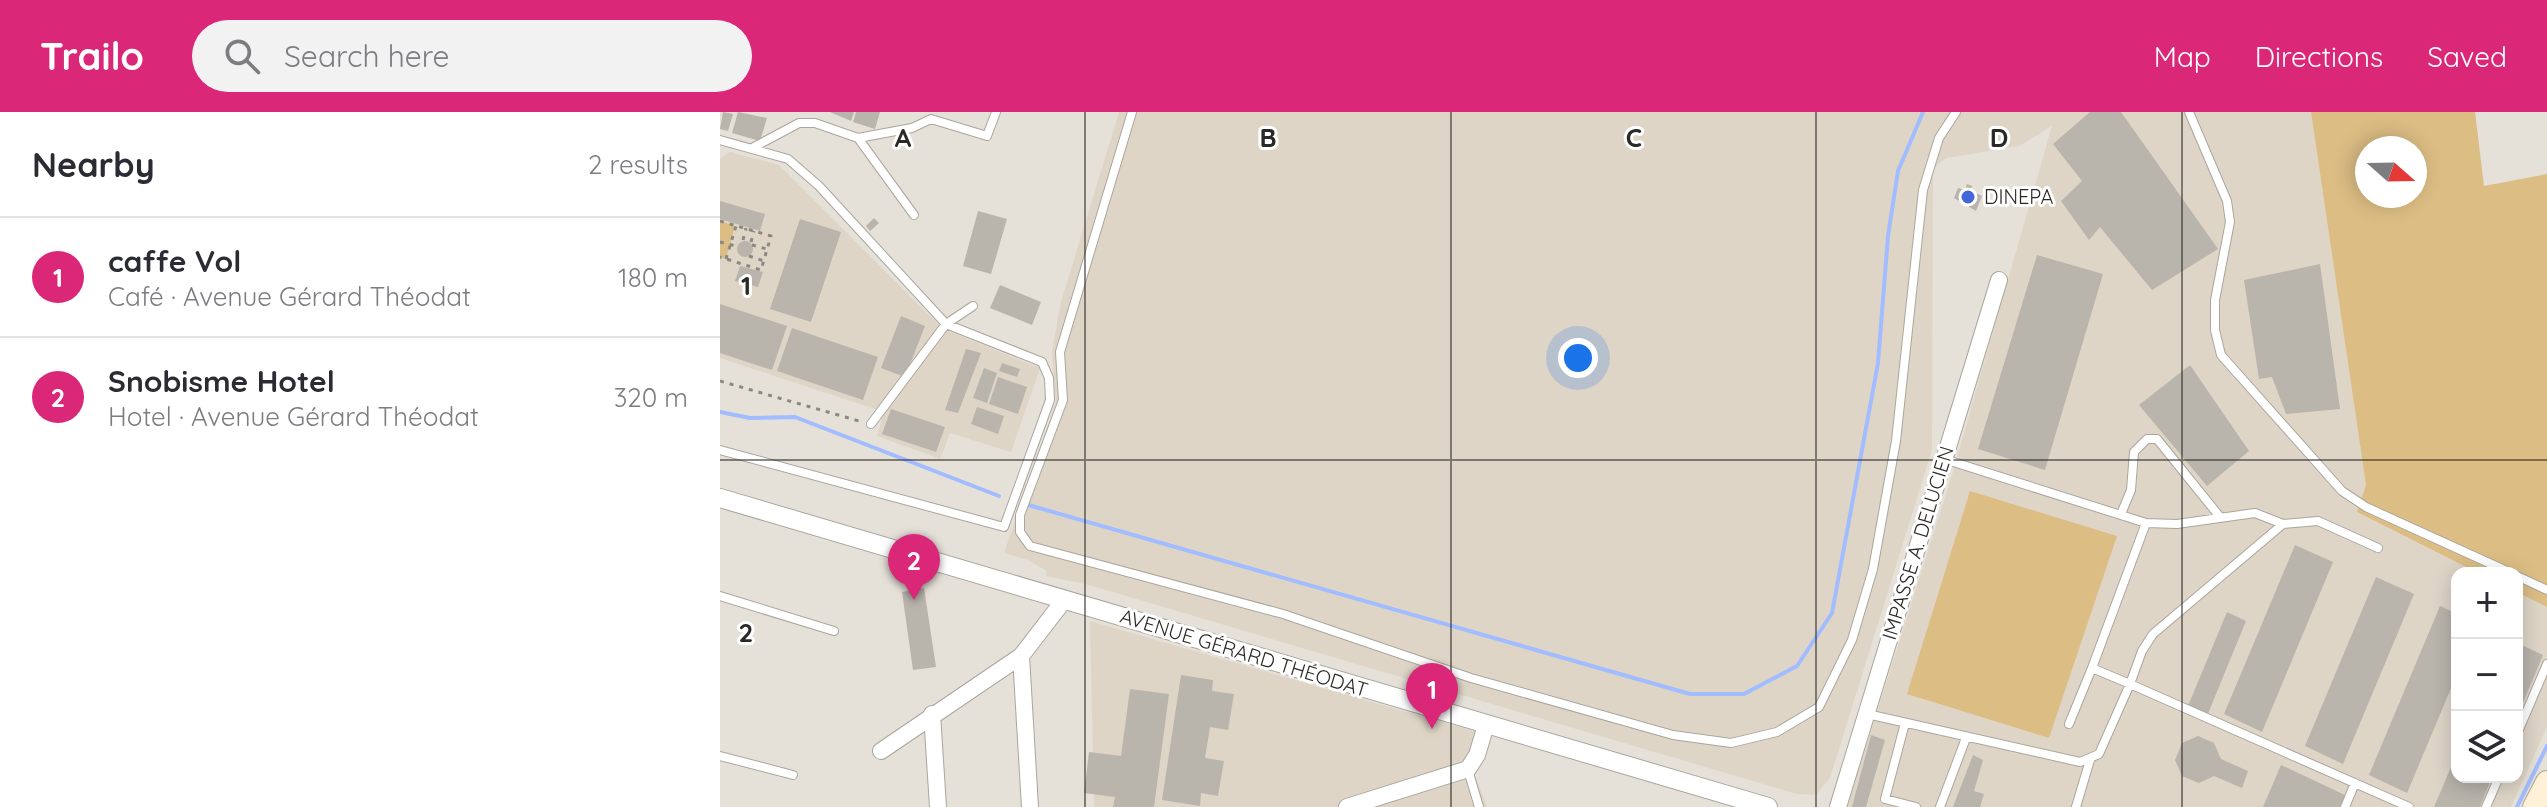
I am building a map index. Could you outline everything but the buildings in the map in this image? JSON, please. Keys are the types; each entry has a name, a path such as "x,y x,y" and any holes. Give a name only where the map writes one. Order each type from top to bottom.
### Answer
{"main road":[{"path":"2534,807 2547,782"}],"street":[{"name":"IMPASSE A. DELUCIEN","path":"1838,807 1999,280"},
{"name":"AVENUE GÉRARD THÉODAT","path":"720,498 1768,807"},
{"path":"881,751 1021,656 1065,599"},
{"path":"1021,656 1030,807"},
{"path":"932,714 938,807"},
{"path":"1347,807 1468,769 1477,755 1486,725"}],"lane":[{"path":"754,147 799,123 815,123 858,138 912,128 932,116 987,136 996,112"},
{"path":"1132,112 1060,352 1063,400 1020,515 1020,532 1030,546 1283,614 1471,678 1673,735 1731,743 1777,732 1819,707 1852,640 1873,569 1896,441 1923,190 1939,138 1956,112"},
{"path":"2189,112 2227,201 2230,222 2215,300 2215,330 2221,355 2342,491 2366,507 2498,567"},
{"path":"858,138 914,215"},
{"path":"720,140 754,147 788,159 819,186 946,324 1042,362 1046,368 1050,400 1004,527 720,450"},
{"path":"871,424 946,324 973,306"},
{"path":"2121,514 2131,490 2134,452 2147,439 2157,439 2220,517"},
{"path":"1943,459 2146,523 2177,524 2255,513 2283,524 2318,521 2378,548"},
{"path":"2069,724 2146,523"},
{"path":"1866,714 2070,761 2090,760 2099,754 2153,634 2283,524"},
{"path":"2523,579 2547,590"},
{"path":"720,596 834,631"},
{"path":"2523,720 2547,664"},
{"path":"2092,668 2409,807"},
{"path":"1905,723 1885,799 1916,807"},
{"path":"1940,807 1966,738"},
{"path":"720,756 793,775"},
{"path":"2076,807 2090,760"},
{"path":"1468,769 1479,807"},
{"path":"2345,807 2355,783"},
{"path":"2486,807 2496,783"}],"path":[{"path":"720,221 771,236 761,270 720,257"},
{"path":"726,259 734,245 736,226"},
{"path":"743,240 746,228"},
{"path":"754,231 752,244 767,249"},
{"path":"720,242 734,245"},
{"path":"736,262 738,256"},
{"path":"744,264 748,256 764,261"},
{"path":"720,381 871,424"}],"shaded area":[{"path":"1119,112 2311,112 2366,485 2357,512 2466,567 2451,567 2451,783 2522,783 2511,807 1847,807 1952,475 2052,126 2019,146 1946,158 1933,169 1932,450 1830,778 1816,795 1797,794 1089,585 1046,576 1047,571 1028,560 1004,553 1056,402 1052,351 1061,302"},
{"path":"2311,112 2475,112 2484,186 2547,174 2547,607 2523,595 2523,567 2466,567 2357,512 2366,485"},
{"path":"730,152 779,165 943,329 1040,368 1011,452 950,433 940,459 877,436 884,412 720,358 720,159"},
{"path":"720,221 735,226 726,259 720,257 720,242 728,243 720,241"},
{"path":"1970,491 2117,536 2049,738 1907,694"},
{"path":"2523,595 2547,607 2547,727 2523,780"},
{"path":"1090,621 1476,732 1468,756 1487,807 1094,807"}],"waterway":[{"path":"1025,504 1690,694 1744,694 1797,666 1832,613 1878,363 1888,236 1898,171 1923,112"},
{"path":"720,412 750,418 795,417 999,496"},
{"path":"2517,807 2547,746"}],"place":[{"name":"DINEPA","path":"1968,197"},
{"name":"Snobisme Hotel","path":"914,600"},
{"name":"caffe Vol","path":"1432,729"}]}
